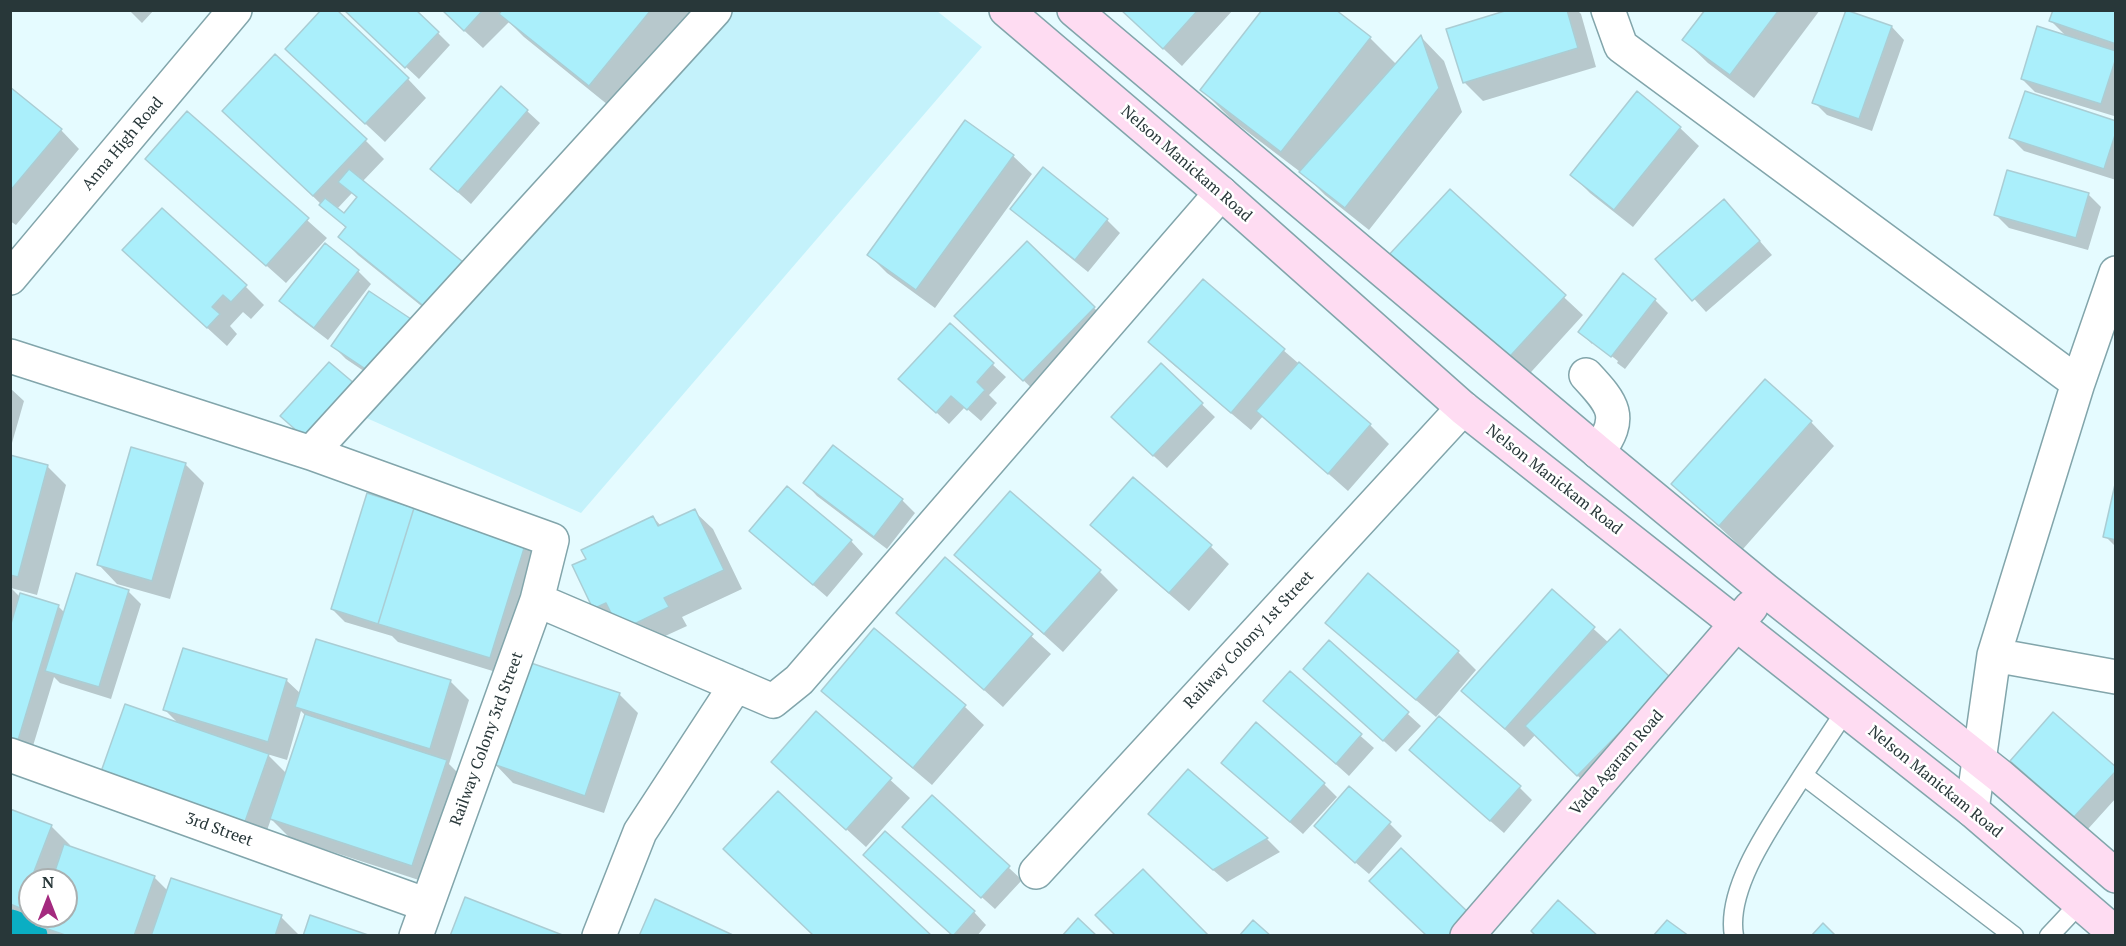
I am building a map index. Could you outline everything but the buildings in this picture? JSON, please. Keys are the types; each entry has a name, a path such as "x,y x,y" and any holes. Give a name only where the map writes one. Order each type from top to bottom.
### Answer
{"main road":[{"name":"Nelson Manickam Road","path":"1006,10 1221,193 1463,408 1972,810 2080,903 2109,933"},
{"path":"1074,10 1598,452 1765,590 1980,760 2115,876"},
{"path":"1176,155 1209,125"},
{"name":"Vada Agaram Road","path":"1467,936 1765,590"}],"street":[{"name":"Anna High Road","path":"10,278 235,10"},
{"path":"10,356 311,453 715,10"},
{"path":"1608,10 1621,46 2078,383"},
{"path":"537,600 773,701 799,681 1221,193"},
{"path":"1972,810 1994,655 2078,383 2115,273"},
{"path":"1586,375 1603,393 1612,409 1613,422 1610,436 1598,452"},
{"name":"Railway Colony 1st Street","path":"1036,872 1463,408"},
{"name":"Railway Colony 3rd Street","path":"311,453 552,540 537,600 416,936"},
{"path":"1994,655 2115,676"},
{"path":"599,936 640,832 736,685"},
{"name":"3rd Street","path":"10,755 427,905"}],"lane":[{"path":"1734,936 1731,922 1734,900 1749,864 1846,710"},
{"path":"1803,775 2014,936"},
{"path":"2049,936 2080,903"}],"shaded area":[{"path":"727,11 937,11 982,47 581,513 362,416"}],"waterway":[{"path":"10,929 28,936"}]}
